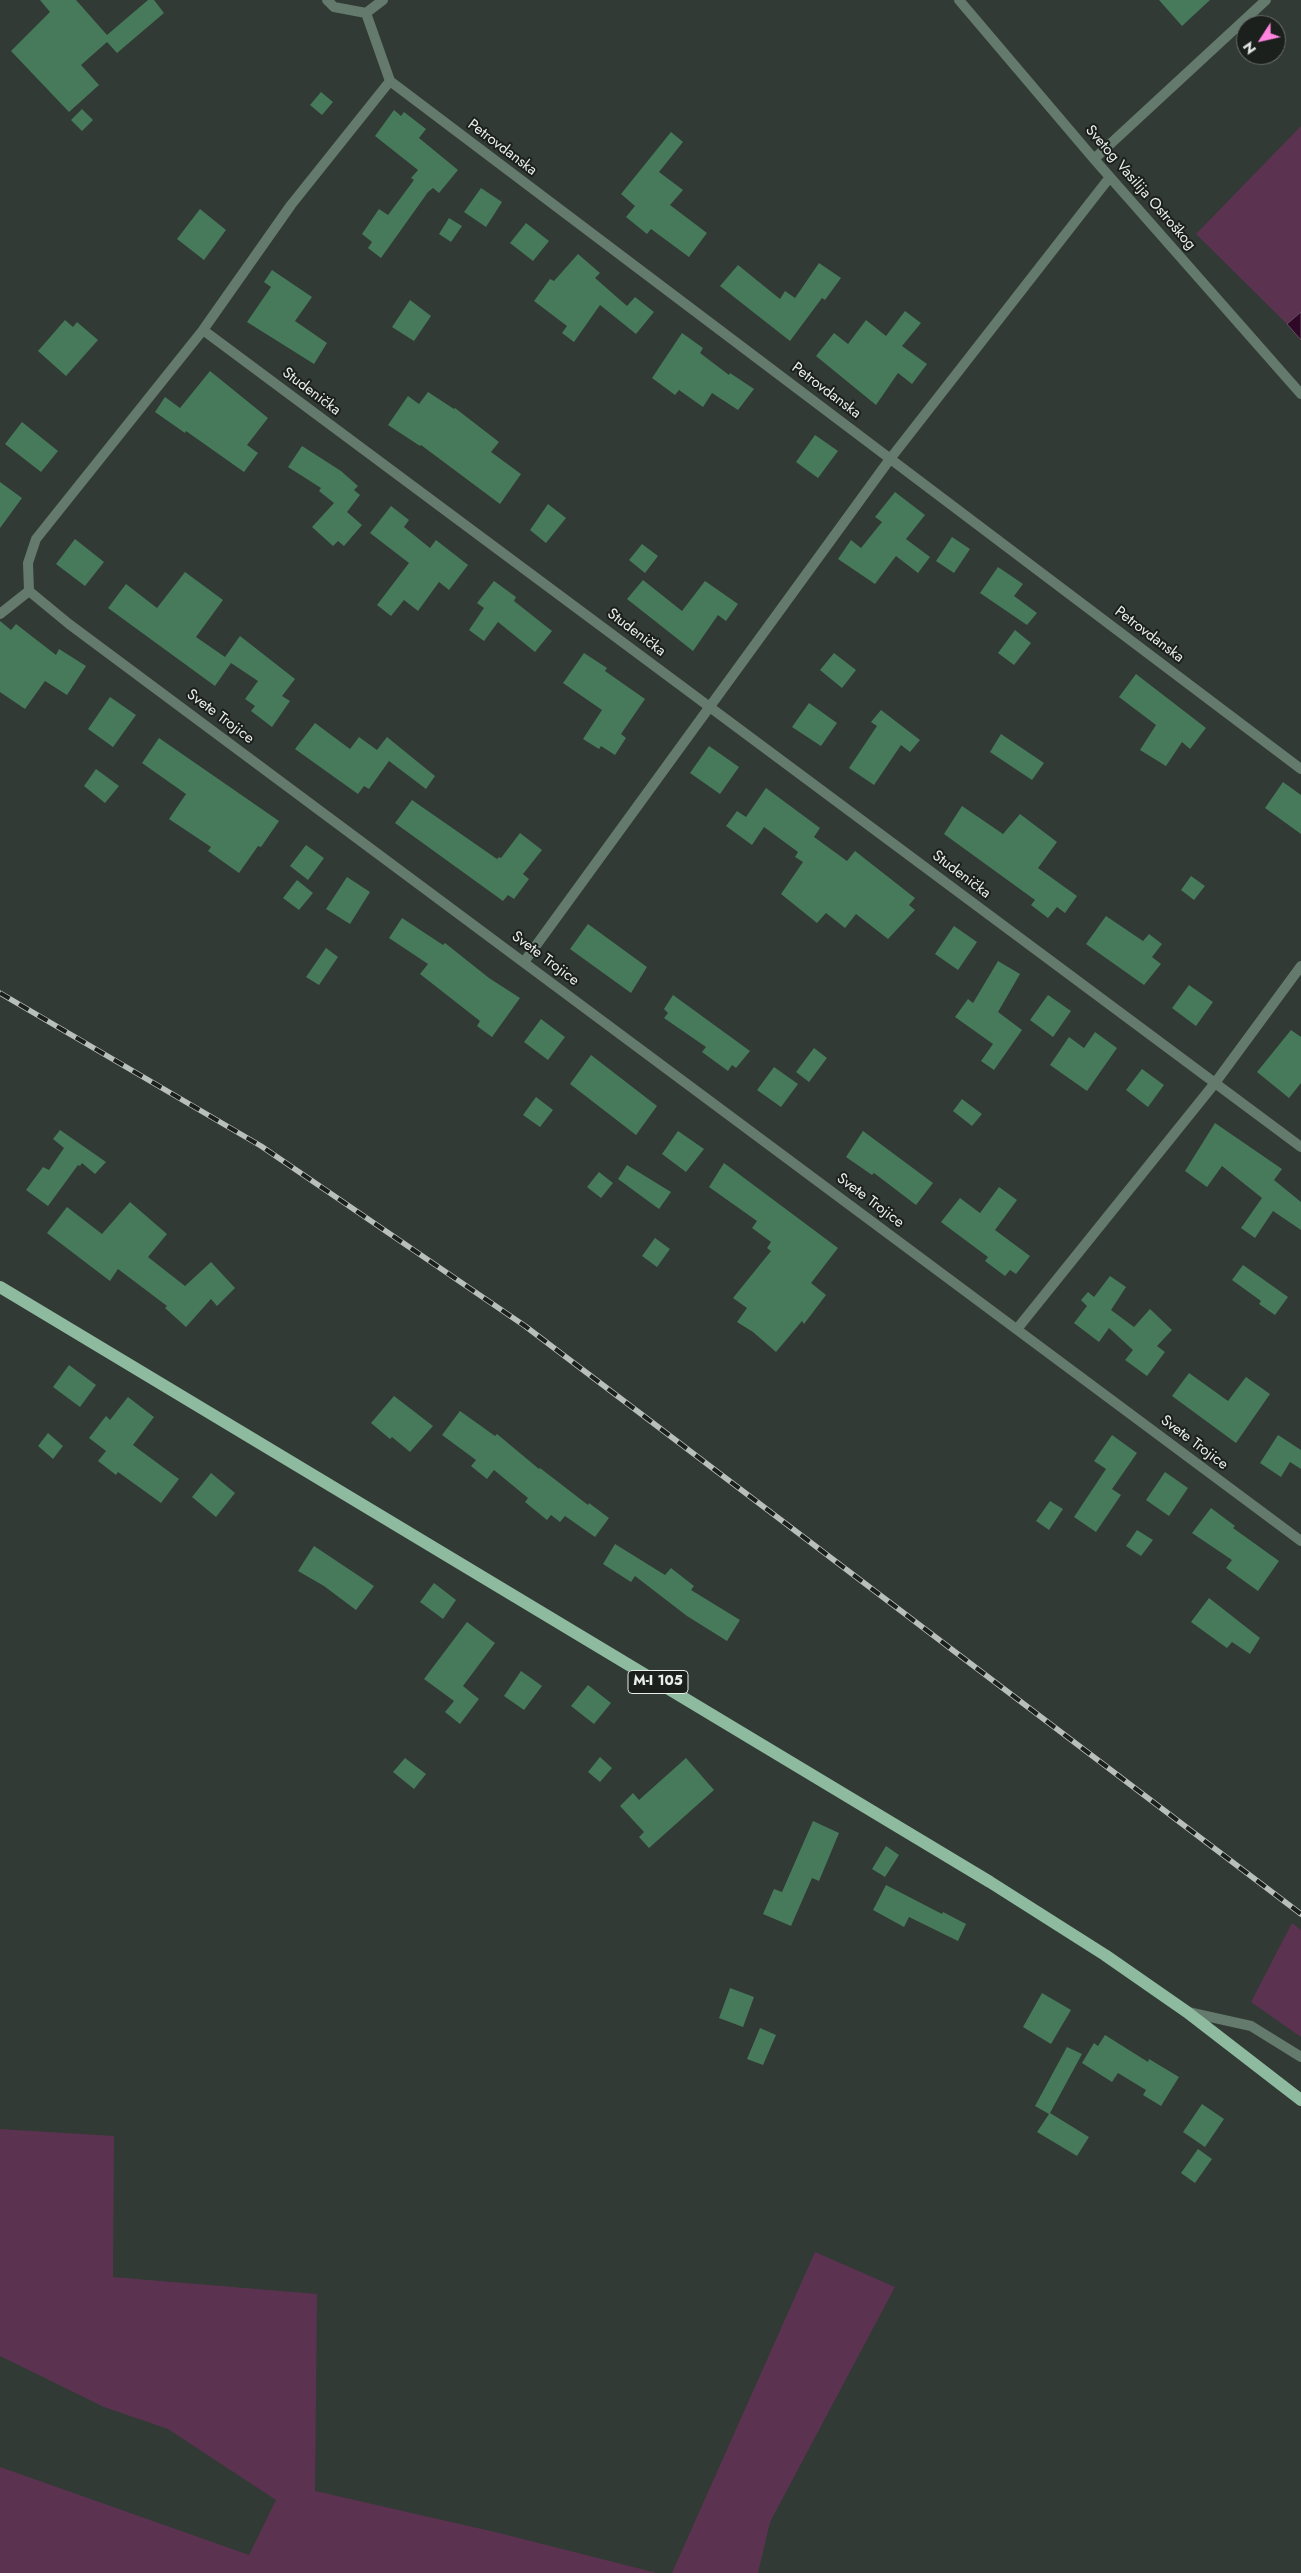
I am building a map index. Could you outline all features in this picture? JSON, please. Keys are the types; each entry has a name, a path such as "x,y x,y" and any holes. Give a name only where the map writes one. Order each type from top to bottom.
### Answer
{"main road":[{"name":"M-I 105","path":"0,1287 990,1882 1105,1955 1187,2012 1301,2100"}],"street":[{"path":"327,0 334,7 366,13 383,0"},
{"name":"Svetog Vasilija Ostroškog","path":"959,0 1094,159 1301,394"},
{"path":"1094,159 1266,0"},
{"path":"0,614 29,591 28,563 36,539 203,330 291,206 390,81 366,13"},
{"name":"Petrovdanska","path":"390,81 1301,769"},
{"path":"524,962 890,459 1110,177"},
{"name":"Studenička","path":"203,330 1301,1147"},
{"name":"Svete Trojice","path":"29,591 69,624 1301,1541"},
{"path":"1017,1329 1214,1083 1301,966"},
{"path":"1187,2012 1251,2026 1301,2057"}],"shaded area":[{"path":"1301,126 1301,312 1287,324 1196,234"},
{"path":"1301,312 1301,340 1287,324"},
{"path":"1292,1923 1301,1930 1301,2037 1251,2002"},
{"path":"0,2129 114,2136 113,2277 317,2294 315,2491 495,2532 657,2573 0,2573 0,2467 249,2555 276,2500 168,2429 104,2407 0,2356"},
{"path":"815,2252 895,2287 770,2522 758,2573 672,2573"}],"building":[{"path":"40,0 76,0 107,35 148,0 154,0 164,13 117,53 107,42 81,65 99,85 69,112 11,51 50,12"},
{"path":"1159,0 1210,0 1182,26"},
{"path":"321,92 333,102 322,115 310,105"},
{"path":"82,109 93,120 82,131 71,120"},
{"path":"394,110 401,116 404,112 426,129 419,138 458,170 439,193 433,188 428,192 381,258 368,248 372,242 362,234 379,209 388,215 414,180 411,178 418,170 375,136"},
{"path":"671,132 683,142 659,172 683,190 670,205 707,233 689,257 651,229 647,234 626,217 635,206 621,194"},
{"path":"481,188 502,202 486,227 464,212"},
{"path":"200,209 226,230 204,260 177,239"},
{"path":"449,218 462,226 451,242 439,234"},
{"path":"526,223 549,241 533,261 510,243"},
{"path":"578,254 600,273 595,278 627,306 635,297 654,312 636,334 600,305 574,342 562,333 567,326 534,301 550,279 554,281"},
{"path":"819,263 841,278 825,300 822,298 790,341 720,286 738,265 780,299 785,291 795,298"},
{"path":"272,270 312,297 295,321 327,343 314,364 247,322 271,287 264,282"},
{"path":"410,300 431,316 414,341 392,327"},
{"path":"905,311 921,323 902,346 927,364 912,384 898,373 876,405 816,356 834,333 848,344 866,320 886,336"},
{"path":"65,320 73,327 77,322 98,340 66,376 38,351"},
{"path":"682,333 703,348 700,353 729,375 730,373 754,389 738,410 712,393 703,407 679,390 675,395 652,378"},
{"path":"210,371 268,418 247,445 258,453 244,472 186,431 185,433 155,412 165,397 180,408"},
{"path":"428,392 455,408 499,442 491,452 521,474 500,504 421,445 388,425 408,396 419,404"},
{"path":"22,422 58,451 41,472 5,444"},
{"path":"815,435 838,451 818,478 796,462"},
{"path":"302,446 341,471 358,486 354,490 360,495 347,512 362,525 344,546 338,541 333,546 312,527 334,503 319,491 321,488 288,467"},
{"path":"0,482 22,498 0,528"},
{"path":"895,492 925,515 906,539 930,557 918,573 896,556 875,584 838,559 851,540 861,548 882,522 875,517"},
{"path":"548,504 566,518 546,543 530,530"},
{"path":"391,506 409,520 404,527 430,548 436,540 468,565 449,590 439,582 418,611 404,600 391,616 377,605 409,563 370,533"},
{"path":"952,537 970,549 954,573 936,561"},
{"path":"75,539 104,562 85,586 56,564"},
{"path":"642,544 658,556 645,573 629,560"},
{"path":"998,567 1023,584 1014,596 1037,613 1027,625 980,593"},
{"path":"185,572 223,600 196,637 225,657 240,636 295,679 282,696 290,701 272,727 251,711 255,706 245,699 258,681 231,663 215,686 108,608 126,584 157,608"},
{"path":"643,580 682,611 705,581 738,604 726,621 718,615 693,651 627,599"},
{"path":"494,581 516,597 514,601 552,631 535,652 498,622 484,641 469,630 484,608 477,603"},
{"path":"0,621 11,630 16,624 56,655 59,649 86,666 67,695 45,681 25,709 0,692"},
{"path":"1015,630 1031,643 1014,665 998,653"},
{"path":"584,653 607,668 605,671 645,699 621,734 626,738 615,755 601,746 599,749 583,739 602,710 563,683"},
{"path":"834,653 856,670 842,688 820,670"},
{"path":"1136,674 1206,728 1190,749 1182,742 1166,766 1140,750 1156,725 1119,697"},
{"path":"110,697 136,715 113,747 88,729"},
{"path":"809,703 837,723 821,746 792,727"},
{"path":"881,710 920,740 910,752 901,745 874,785 849,768 877,726 871,722"},
{"path":"315,723 350,749 359,737 377,750 387,737 435,776 426,789 389,761 369,789 364,786 358,794 295,749"},
{"path":"1001,734 1044,763 1032,780 990,752"},
{"path":"159,738 279,821 261,847 258,846 239,873 208,851 211,847 169,819 186,794 142,763"},
{"path":"709,746 739,767 720,794 690,773"},
{"path":"96,769 119,786 105,803 84,786"},
{"path":"1283,782 1301,795 1301,834 1265,808"},
{"path":"766,788 820,828 814,837 847,861 855,851 915,898 909,905 915,910 888,939 856,914 845,928 826,913 817,923 781,894 803,862 795,857 798,852 764,827 752,845 726,826 737,811 746,817"},
{"path":"412,800 497,859 501,858 520,833 542,850 523,874 529,879 514,899 508,895 503,901 395,823"},
{"path":"962,806 1003,834 1020,814 1057,842 1038,868 1077,896 1065,913 1057,907 1048,918 1031,905 1035,900 944,834"},
{"path":"306,845 324,858 308,880 290,866"},
{"path":"1191,876 1205,886 1194,900 1181,890"},
{"path":"347,877 370,892 350,924 326,909"},
{"path":"297,880 313,893 299,910 283,898"},
{"path":"1106,916 1143,941 1149,934 1162,944 1152,957 1161,964 1144,985 1086,944"},
{"path":"402,918 443,945 445,943 489,978 520,998 492,1037 477,1026 480,1021 420,974 428,964 389,938"},
{"path":"588,924 647,967 631,993 570,949"},
{"path":"954,926 977,942 958,970 935,954"},
{"path":"326,948 338,957 319,985 306,977"},
{"path":"998,961 1020,974 998,1012 1022,1030 994,1070 981,1061 993,1044 955,1017 968,999 973,1003"},
{"path":"1189,985 1213,1002 1196,1026 1172,1008"},
{"path":"673,995 750,1051 736,1068 732,1065 728,1071 702,1052 706,1047 664,1018 668,1013 664,1009"},
{"path":"1048,995 1071,1011 1053,1037 1030,1020"},
{"path":"541,1019 565,1037 548,1060 524,1042"},
{"path":"1291,1030 1301,1037 1301,1083 1289,1098 1257,1072"},
{"path":"1095,1032 1117,1048 1087,1091 1050,1065 1069,1037 1084,1048"},
{"path":"814,1048 827,1058 809,1082 796,1072"},
{"path":"591,1055 657,1106 636,1135 570,1084"},
{"path":"774,1067 798,1084 781,1107 757,1090"},
{"path":"1142,1069 1164,1085 1148,1107 1126,1090"},
{"path":"536,1097 553,1110 540,1127 523,1115"},
{"path":"962,1099 982,1114 972,1126 953,1111"},
{"path":"1215,1123 1282,1169 1274,1180 1301,1202 1301,1230 1273,1211 1255,1238 1241,1228 1262,1198 1222,1166 1207,1187 1185,1171"},
{"path":"60,1130 106,1162 95,1174 82,1163 80,1166 78,1165 48,1206 26,1190 43,1167 49,1170 64,1148 53,1139"},
{"path":"678,1131 704,1149 686,1172 662,1154"},
{"path":"863,1131 933,1183 916,1205 874,1173 872,1175 846,1157"},
{"path":"724,1163 838,1248 811,1283 826,1295 804,1324 802,1321 776,1352 753,1332 737,1322 747,1308 733,1298 771,1251 767,1248 771,1242 752,1228 757,1221 709,1187"},
{"path":"627,1165 671,1192 659,1209 618,1179"},
{"path":"599,1172 613,1183 601,1198 587,1187"},
{"path":"999,1187 1017,1200 995,1230 1030,1256 1016,1274 1010,1270 1005,1276 985,1261 988,1257 941,1222 960,1198 980,1213"},
{"path":"130,1202 167,1234 148,1257 185,1286 211,1262 235,1288 217,1306 211,1299 186,1327 165,1308 167,1306 118,1269 110,1281 47,1233 67,1207 102,1234"},
{"path":"655,1238 670,1249 657,1267 642,1256"},
{"path":"1243,1265 1288,1297 1275,1315 1259,1304 1261,1301 1232,1280"},
{"path":"1110,1276 1126,1287 1111,1310 1134,1327 1150,1309 1172,1330 1157,1346 1165,1352 1147,1376 1125,1360 1133,1350 1109,1328 1099,1342 1074,1323 1087,1306 1081,1300 1088,1292 1094,1297"},
{"path":"69,1365 96,1385 80,1407 53,1387"},
{"path":"1189,1373 1228,1401 1246,1377 1270,1394 1236,1443 1172,1396"},
{"path":"394,1396 433,1426 410,1452 392,1437 390,1439 371,1423"},
{"path":"128,1397 154,1417 133,1445 179,1479 161,1503 118,1472 116,1475 98,1461 106,1451 89,1438 106,1416 110,1420"},
{"path":"460,1411 495,1436 497,1434 539,1469 609,1518 595,1537 565,1516 560,1522 551,1515 547,1520 525,1502 528,1498 494,1470 487,1479 471,1466 476,1460 442,1435"},
{"path":"48,1433 63,1446 53,1459 38,1446"},
{"path":"1112,1435 1137,1453 1112,1489 1121,1495 1096,1532 1074,1517 1106,1469 1094,1461"},
{"path":"1278,1435 1301,1450 1301,1469 1290,1462 1281,1477 1260,1463"},
{"path":"1165,1472 1188,1488 1169,1516 1146,1500"},
{"path":"211,1473 235,1493 216,1517 192,1497"},
{"path":"1050,1501 1063,1509 1049,1530 1036,1521"},
{"path":"1211,1508 1235,1526 1233,1528 1279,1561 1258,1591 1226,1568 1232,1560 1192,1533"},
{"path":"1137,1530 1153,1540 1141,1556 1126,1546"},
{"path":"615,1544 665,1575 671,1568 694,1586 691,1590 740,1620 727,1641 687,1616 635,1576 631,1582 603,1564"},
{"path":"314,1546 374,1586 356,1610 324,1586 298,1571"},
{"path":"434,1583 456,1600 443,1619 420,1602"},
{"path":"1209,1598 1260,1638 1250,1654 1232,1642 1227,1648 1191,1622"},
{"path":"467,1622 495,1643 463,1686 479,1699 460,1724 445,1712 454,1701 424,1679"},
{"path":"521,1671 542,1686 524,1710 504,1696"},
{"path":"588,1685 611,1703 594,1724 571,1706"},
{"path":"600,1757 612,1768 600,1782 588,1772"},
{"path":"405,1758 426,1774 414,1789 393,1772"},
{"path":"686,1758 714,1790 649,1848 639,1837 644,1832 620,1806 633,1793 639,1800"},
{"path":"813,1821 839,1833 819,1881 812,1878 791,1926 763,1914 774,1889 782,1892"},
{"path":"886,1846 899,1855 885,1877 872,1869"},
{"path":"886,1885 942,1914 943,1912 966,1924 958,1941 909,1917 904,1927 873,1910"},
{"path":"730,1988 754,1997 743,2027 719,2018"},
{"path":"1042,1993 1071,2010 1051,2044 1023,2027"},
{"path":"760,2028 776,2035 763,2065 747,2059"},
{"path":"1105,2035 1148,2062 1149,2059 1179,2077 1161,2106 1143,2095 1146,2090 1118,2073 1112,2082 1082,2063 1094,2043 1098,2046"},
{"path":"1067,2047 1082,2054 1050,2113 1089,2137 1077,2156 1037,2132 1049,2114 1035,2106"},
{"path":"1202,2104 1224,2119 1205,2147 1183,2132"},
{"path":"1198,2149 1212,2159 1195,2183 1181,2173"}],"railway":[{"path":"0,993 261,1146 525,1326 1301,1914"}]}
